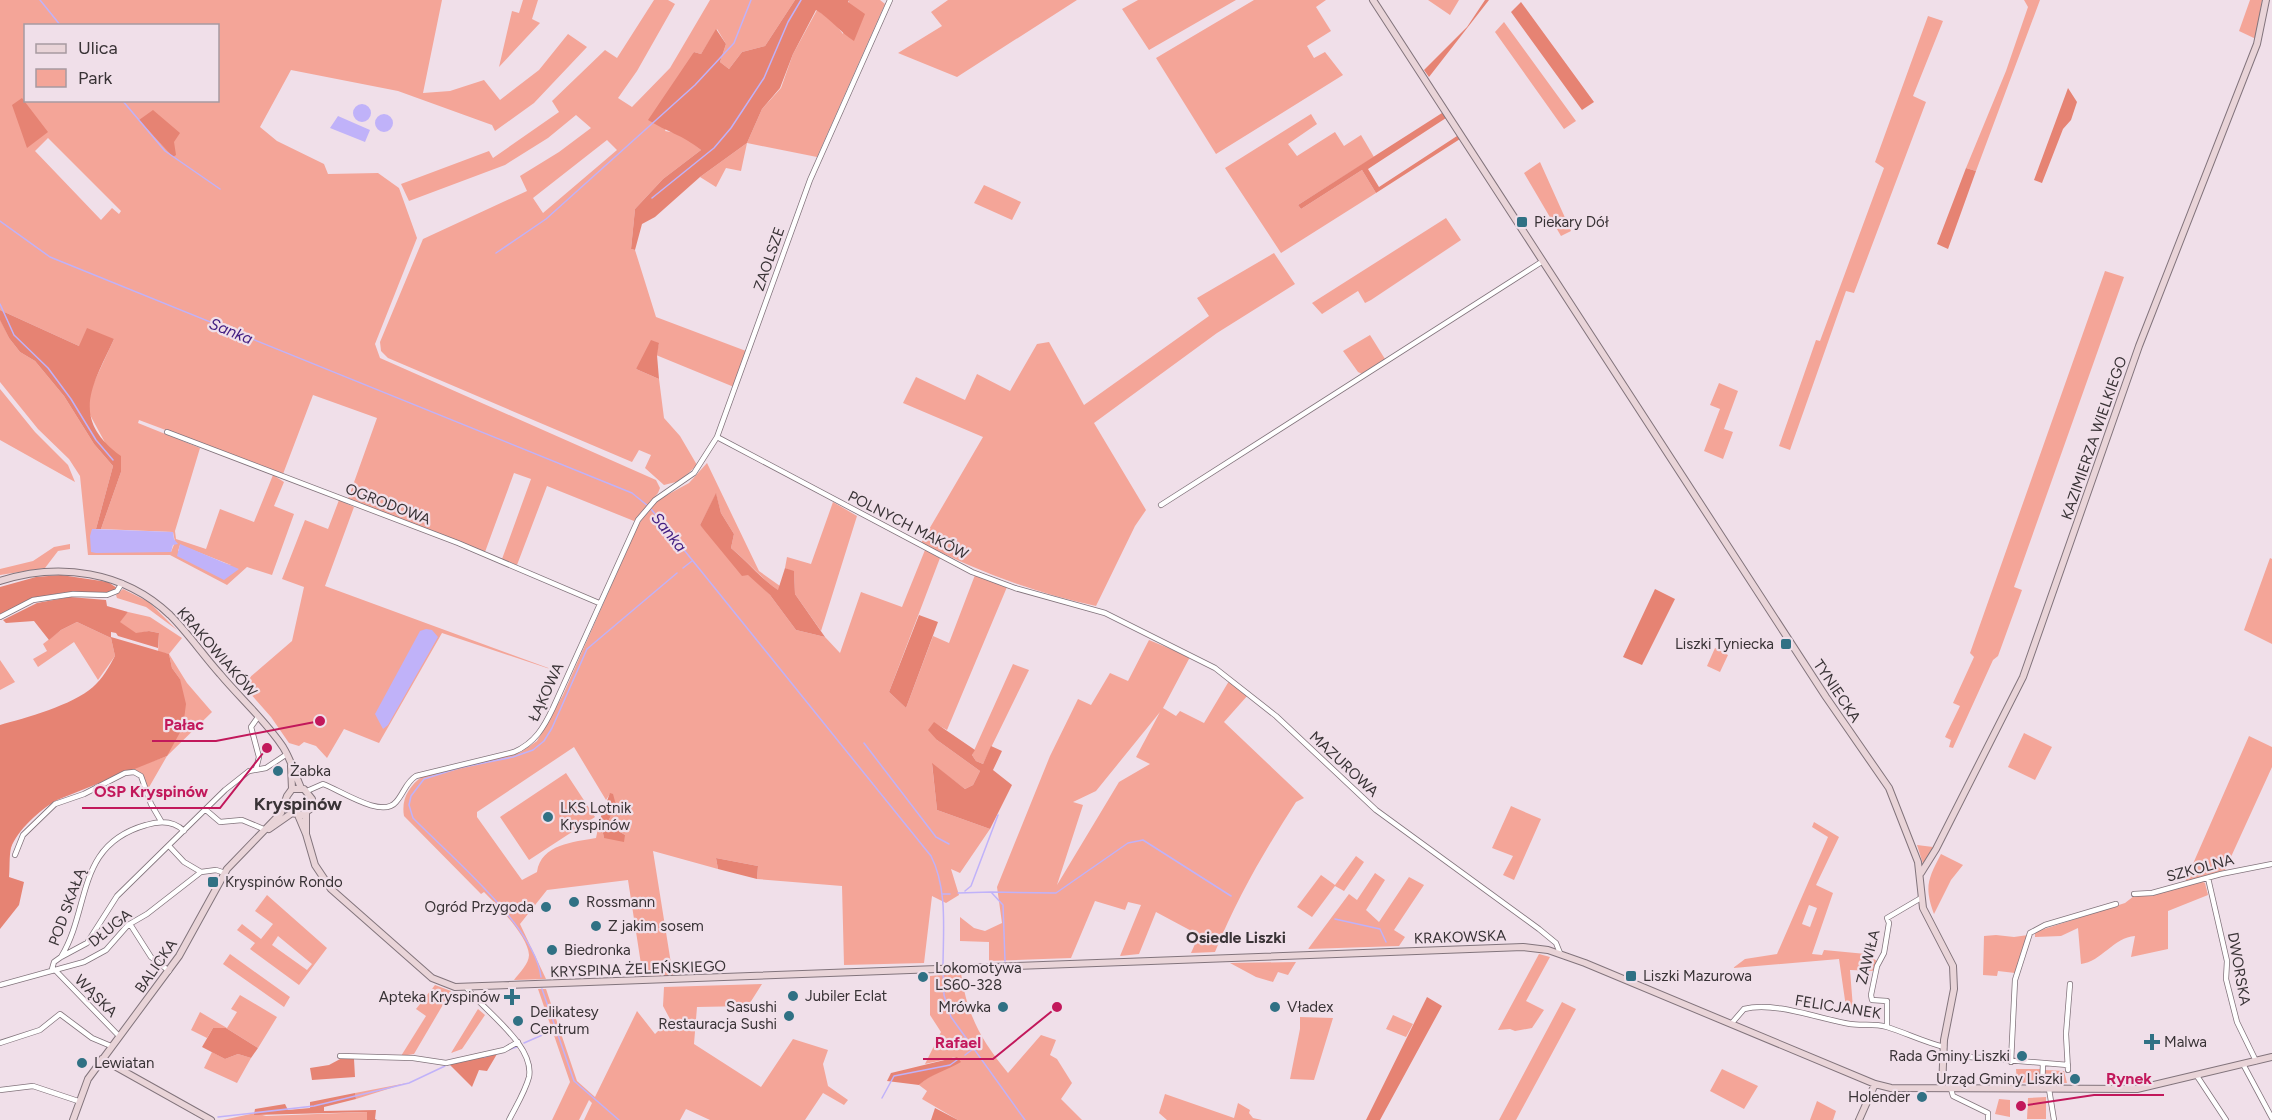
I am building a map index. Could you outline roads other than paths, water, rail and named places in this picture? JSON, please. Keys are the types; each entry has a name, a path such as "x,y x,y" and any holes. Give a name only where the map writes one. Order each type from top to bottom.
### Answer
{"main road":[{"name":"TYNIECKA","path":"1373,0 1826,697 1877,769 1903,820 1921,873 1921,898 1927,916 1949,956 1955,975 1944,1047 1942,1088"},
{"name":"KAZIMIERZA WIELKIEGO","path":"1921,873 1940,843 2023,677 2125,383 2213,150 2257,44 2266,0"},
{"name":"KRAKOWIAKÓW","path":"0,581 55,571 90,574 122,583 145,596 171,617 258,717 287,754 304,790"},
{"name":"KRAKOWIAKÓW","path":"291,762 292,789"},
{"path":"292,789 304,790 312,799 312,807 306,813 295,814 285,803 292,789"},
{"name":"BALICKA","path":"73,1120 78,1101 102,1059 169,971 225,873 242,852 266,830 283,810 285,803"},
{"name":"KRYSPINA ŻELEŃSKIEGO","path":"306,813 306,834"},
{"name":"BALICKA","path":"266,830 295,814"},
{"name":"KRYSPINA ŻELEŃSKIEGO","path":"295,814 306,834 315,865 335,893 432,978 447,985 466,987 536,985 934,969"},
{"name":"KRAKOWSKA","path":"934,969 1510,947 1560,953 1875,1084 1898,1089 2139,1089 2272,1057"},
{"path":"102,1059 212,1120"},
{"path":"1859,1120 1875,1084"}],"street":[{"name":"ZAOLSZE","path":"684,481 700,465 717,437 800,206 870,40 890,0"},
{"path":"1161,505 1543,261"},
{"name":"OGRODOWA","path":"167,432 458,543 599,603"},
{"name":"POLNYCH MAKÓW","path":"717,437 972,572 1016,588 1098,611"},
{"name":"ŁĄKOWA","path":"317,787 323,784 369,805 389,807 397,801 416,776 524,748 545,726 599,603 644,512 655,500 684,481"},
{"path":"0,617 33,600 73,594 107,595 117,591 122,583"},
{"name":"MAZUROWA","path":"1098,611 1215,668 1276,716 1376,810 1539,929 1556,943 1561,950 1560,953"},
{"path":"256,769 259,757 251,727 258,717"},
{"path":"54,970 61,957 87,943 117,896 170,847 225,790 249,771 266,768 287,754"},
{"path":"15,855 23,835 55,804 84,794 125,773 134,772 141,776 150,802 161,821 184,831"},
{"path":"304,790 317,787"},
{"path":"312,799 317,787"},
{"path":"206,810 220,822 242,820 266,830"},
{"name":"POD SKAŁĄ","path":"61,957 91,870 105,849 130,830 161,821"},
{"path":"170,847 184,861 201,872 216,870 225,873"},
{"name":"SZKOLNA","path":"2134,894 2152,893 2272,864"},
{"name":"DŁUGA","path":"0,986 100,954 130,924 147,914 201,872"},
{"name":"DWORSKA","path":"2208,878 2227,961 2226,980 2237,1022 2256,1061"},
{"name":"ZAWIŁA","path":"1887,1027 1887,1001 1872,1000 1871,995 1877,966 1884,953 1889,923 1887,918 1921,898"},
{"path":"2011,1062 2015,980 2031,933 2045,925 2116,904"},
{"path":"130,924 151,957 169,971"},
{"name":"WĄSKA","path":"54,970 119,1036"},
{"path":"1944,1055 2043,1063 2068,1068 2066,1034 2070,984"},
{"path":"466,987 519,1043 527,1056 530,1074 509,1120"},
{"name":"FELICJANEK","path":"1731,1024 1737,1014 1751,1007 1817,1016 1854,1024 1887,1027 1944,1047"},
{"path":"0,1043 40,1030 54,1015 60,1014 84,1033 111,1046"},
{"path":"340,1056 413,1058 446,1063 504,1050 519,1043"},
{"path":"2043,1063 2046,1089 2054,1120"},
{"path":"2242,1064 2272,1118"},
{"path":"2197,1076 2226,1120"},
{"path":"0,1090 33,1086 78,1101"},
{"path":"1951,1089 1953,1096 1989,1118"}],"waterway":[{"path":"40,0 59,24"},
{"path":"496,253 546,219 695,85 734,43 751,0"},
{"path":"652,198 714,148 731,128 764,78 788,22 801,0"},
{"path":"124,102 165,151 220,189"},
{"name":"Sanka","path":"0,221 50,257 632,493 648,506"},
{"path":"0,304 14,335 48,368 71,399 96,440 113,460"},
{"name":"Sanka","path":"651,509 931,856 942,896 943,968"},
{"path":"683,568 692,561"},
{"path":"541,977 535,957 524,936 507,914 468,871 413,818 409,805 411,796 424,779 459,768 513,757 533,750 544,741 587,649 677,573"},
{"path":"864,743 936,837 949,844"},
{"path":"965,891 971,886 998,815"},
{"path":"991,892 1056,893 1128,843 1143,840 1231,896"},
{"path":"958,893 991,892 1003,905 1005,961"},
{"path":"943,894 950,894"},
{"path":"1335,919 1380,929 1386,942"},
{"name":"Sanka","path":"943,972 944,995 951,1017 1025,1120"},
{"path":"542,989 574,1081 619,1120"},
{"path":"524,1043 556,1029"},
{"path":"484,1057 517,1047"},
{"path":"965,1055 973,1049"},
{"path":"882,1098 894,1076 950,1065 957,1060"},
{"path":"218,1117 314,1106 409,1083 445,1066"}],"place":[{"name":"Piekary Dół","path":"1522,222"},
{"name":"Liszki Tyniecka","path":"1786,644"},
{"name":"Pałac","path":"320,721"},
{"name":"OSP Kryspinów","path":"267,748"},
{"name":"Żabka","path":"278,771"},
{"name":"LKS Lotnik Kryspinów","path":"548,817"},
{"name":"Kryspinów Rondo","path":"213,882"},
{"name":"Rossmann","path":"574,902"},
{"name":"Ogród Przygoda","path":"546,907"},
{"name":"Z jakim sosem","path":"596,926"},
{"name":"Biedronka","path":"552,950"},
{"name":"Liszki Mazurowa","path":"1631,976"},
{"name":"Lokomotywa LS60-328","path":"923,977"},
{"name":"Jubiler Eclat","path":"793,996"},
{"name":"Apteka Kryspinów","path":"512,997"},
{"name":"Mrówka","path":"1003,1007"},
{"name":"Rafael","path":"1057,1007"},
{"name":"Vładex","path":"1275,1007"},
{"name":"Sasushi Restauracja Sushi","path":"789,1016"},
{"name":"Delikatesy Centrum","path":"518,1021"},
{"name":"Malwa","path":"2152,1042"},
{"name":"Rada Gminy Liszki","path":"2022,1056"},
{"name":"Lewiatan","path":"82,1063"},
{"name":"Urząd Gminy Liszki","path":"2075,1079"},
{"name":"Holender","path":"1922,1097"},
{"name":"Rynek","path":"2021,1106"}],"district":[{"name":"Kryspinów","path":"298,804"},
{"name":"Osiedle Liszki","path":"1236,937"}]}
